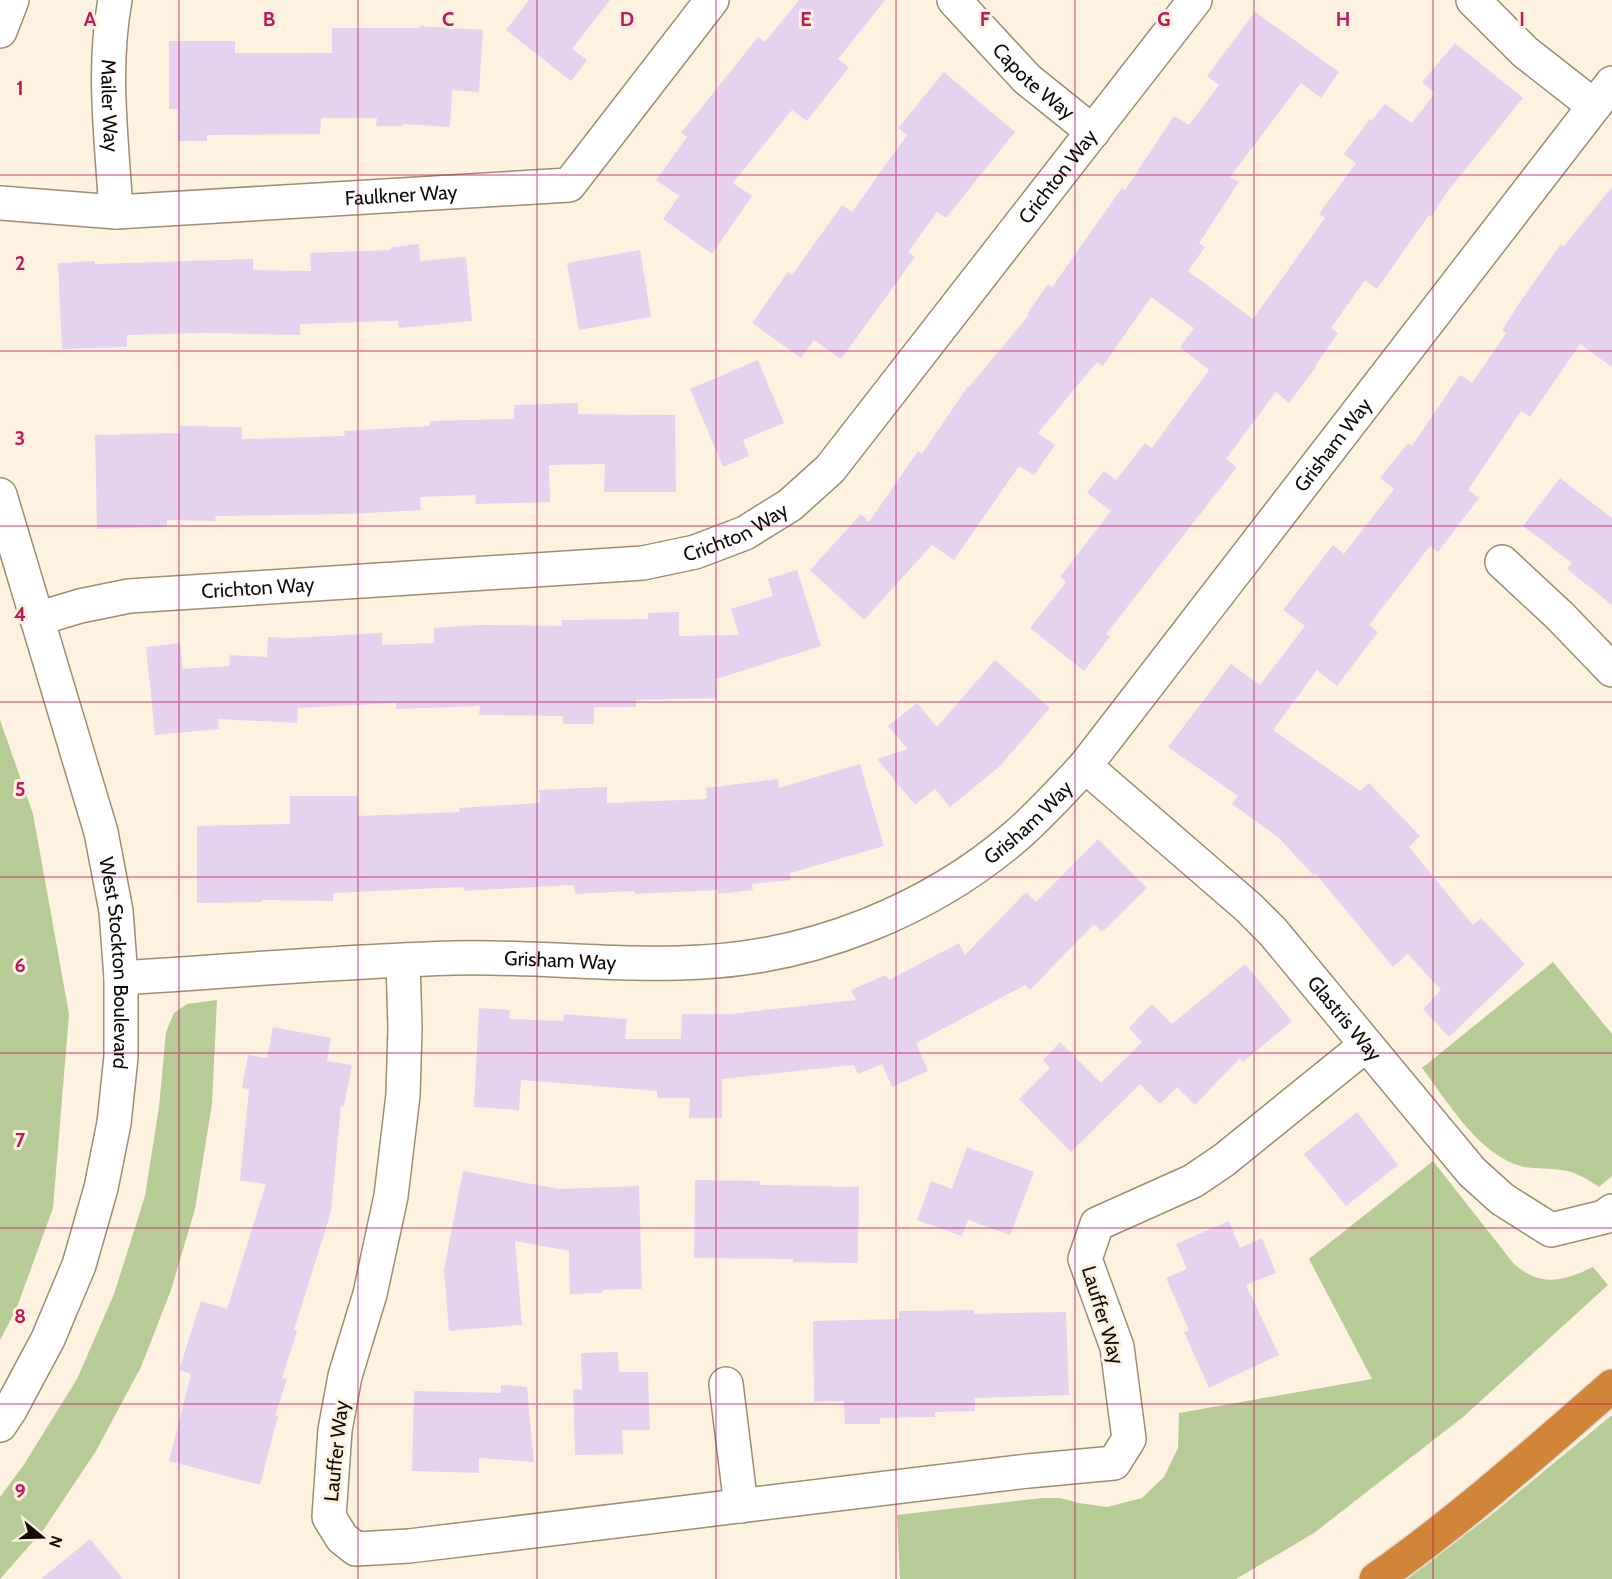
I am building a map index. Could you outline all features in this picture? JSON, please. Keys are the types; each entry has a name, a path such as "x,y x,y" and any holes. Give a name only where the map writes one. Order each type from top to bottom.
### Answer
{"highway":[{"path":"1376,1579 1415,1552 1520,1466 1612,1386"}],"street":[{"path":"0,31 12,0"},
{"name":"Mailer Way","path":"115,0 110,27 108,71 116,212"},
{"name":"Faulkner Way","path":"0,203 116,212 569,185 712,0"},
{"name":"Capote Way","path":"954,0 1028,80 1093,132"},
{"name":"Crichton Way","path":"37,619 80,606 129,596 643,563 695,552 745,533 790,505 830,470 1195,0"},
{"path":"1473,0 1525,52 1603,94"},
{"name":"Grisham Way","path":"121,978 457,958 704,962 774,953 843,934 890,916 955,881 1015,837 1085,766 1603,94"},
{"name":"West Stockton Boulevard","path":"0,495 101,832 116,910 121,978 121,1057 114,1123 101,1188 79,1265 48,1339 0,1425"},
{"path":"1502,562 1560,616 1612,670"},
{"name":"Glastris Way","path":"1085,766 1264,924 1472,1172 1502,1198 1551,1230 1604,1217 1612,1211"},
{"name":"Lauffer Way","path":"403,961 405,1028 403,1095 391,1196 370,1294 345,1376 335,1430 329,1517 342,1538 356,1548 410,1546 1028,1471 1114,1463 1129,1438 1117,1347 1084,1259 1097,1224 1193,1180 1224,1160 1366,1045"},
{"path":"726,1384 741,1506"}],"green space":[{"path":"0,720 33,814 69,1014 53,1208 16,1310 0,1340"},
{"path":"1553,962 1612,1034 1612,1176 1599,1187 1571,1172 1524,1167 1493,1152 1454,1112 1422,1068"},
{"path":"217,1000 212,1104 195,1209 171,1290 141,1367 96,1451 44,1529 0,1579 0,1497 23,1466 77,1379 114,1294 145,1196 159,1107 166,1032 174,1013 187,1004"},
{"path":"1433,1161 1514,1264 1533,1276 1552,1280 1562,1279 1593,1267 1608,1285 1463,1417 1314,1533 1236,1579 900,1579 897,1515 1042,1498 1060,1498 1107,1507 1142,1498 1164,1477 1178,1448 1179,1413 1372,1379 1309,1259"},
{"path":"1612,1415 1612,1579 1407,1579 1491,1515"}],"building":[{"path":"529,0 610,0 572,49 587,60 571,81 506,30"},
{"path":"799,0 885,0 838,59 849,67 807,121 792,110 733,183 752,196 712,254 663,219 679,196 656,180 687,137 681,133 758,37 765,42"},
{"path":"1255,12 1339,72 1321,98 1301,83 1230,177 1239,182 1199,243 1205,247 1188,271 1253,319 1325,218 1319,214 1356,163 1344,154 1370,119 1372,120 1385,104 1412,123 1435,93 1422,82 1455,43 1523,98 1447,192 1431,217 1429,215 1377,289 1365,280 1331,328 1338,333 1289,403 1276,392 1226,459 1237,467 1106,634 1110,637 1084,671 1030,628 1066,582 1060,577 1111,511 1087,493 1104,471 1116,480 1145,443 1152,448 1209,370 1180,347 1194,328 1151,297 1103,366 1097,362 1038,433 1055,445 1034,475 1019,466 954,560 932,545 864,620 810,570 861,514 869,522 918,451 922,454 968,386 1029,315 1027,314 1048,284 1052,287 1122,188 1125,190 1174,116 1189,125 1219,85 1207,76"},
{"path":"420,26 483,30 479,92 452,90 450,127 403,124 403,126 376,126 377,118 321,118 320,134 207,135 207,141 178,141 178,109 169,109 169,41 235,41 235,53 332,53 332,28 420,28"},
{"path":"944,72 1015,132 946,218 937,212 908,252 915,257 841,359 814,340 801,358 752,323 788,272 792,275 842,205 852,212 907,135 898,128"},
{"path":"1612,187 1612,367 1580,344 1530,417 1521,411 1468,490 1479,498 1438,552 1430,546 1369,625 1378,632 1337,686 1317,670 1273,730 1360,791 1369,783 1420,836 1409,847 1473,925 1481,918 1525,964 1449,1037 1423,1009 1441,990 1408,954 1393,967 1316,874 1314,876 1278,837 1232,804 1238,796 1168,747 1231,664 1260,685 1305,626 1283,610 1333,545 1344,554 1394,489 1380,478 1408,443 1412,446 1460,375 1472,383 1506,333 1502,330 1561,244 1564,246"},
{"path":"419,244 420,261 466,257 472,321 399,328 398,321 300,324 300,335 201,333 127,335 127,347 62,349 58,263 253,259 253,270 311,271 310,253 391,250 391,247"},
{"path":"640,250 651,317 579,330 567,263"},
{"path":"758,360 784,423 743,440 749,456 723,467 690,389"},
{"path":"578,403 578,414 675,415 676,492 604,492 605,464 549,465 550,502 476,504 475,495 420,497 421,510 349,514 216,516 215,521 167,520 167,527 97,529 95,435 180,433 180,426 242,427 242,439 345,436 344,431 430,426 430,421 514,419 514,405"},
{"path":"1560,478 1612,518 1612,605 1567,569 1572,563 1523,526"},
{"path":"797,570 821,646 716,679 717,698 636,700 636,707 594,707 594,724 563,724 563,716 479,715 480,706 396,709 396,703 298,708 297,723 218,719 219,729 155,735 146,647 180,643 183,669 229,666 230,655 267,657 268,637 292,638 382,633 382,645 434,643 434,628 480,625 562,626 562,620 648,619 648,613 679,612 679,636 739,635 731,609 773,596 768,579"},
{"path":"995,660 1050,708 1000,766 950,807 935,789 915,805 877,759 908,749 888,726 917,703 937,727"},
{"path":"860,764 884,846 790,873 791,880 752,884 753,890 718,894 718,890 575,894 574,885 464,891 463,887 333,893 333,901 262,900 262,902 197,903 197,826 290,824 290,796 358,796 358,816 460,812 459,808 540,803 539,790 607,787 607,803 707,799 706,788 778,779 779,788"},
{"path":"1098,839 1147,888 1102,932 1094,924 1030,990 1025,985 916,1043 928,1071 892,1087 882,1064 858,1074 854,1065 722,1079 722,1118 689,1118 690,1098 657,1098 657,1091 521,1080 519,1110 474,1107 479,1008 510,1010 509,1019 563,1021 564,1014 627,1019 625,1039 681,1039 682,1014 729,1014 856,1000 851,990 886,975 889,980 959,943 965,955 1026,892 1036,902"},
{"path":"1245,964 1292,1021 1243,1062 1240,1058 1195,1105 1177,1087 1160,1104 1140,1084 1071,1152 1019,1099 1050,1068 1043,1060 1060,1042 1101,1083 1142,1042 1129,1028 1152,1004 1172,1024"},
{"path":"273,1027 331,1038 327,1061 352,1065 344,1106 341,1106 331,1212 294,1330 297,1331 282,1378 287,1379 275,1416 278,1416 260,1485 169,1461 191,1374 179,1370 201,1301 227,1309 266,1184 240,1181 249,1089 242,1088 248,1055 267,1058"},
{"path":"1357,1112 1398,1165 1346,1206 1304,1154"},
{"path":"967,1147 1034,1172 1010,1235 968,1220 962,1236 917,1220 931,1181 952,1189"},
{"path":"463,1171 559,1189 639,1186 642,1289 570,1294 569,1251 515,1241 522,1325 449,1331 444,1270"},
{"path":"695,1180 760,1181 760,1185 859,1187 858,1263 793,1262 793,1259 694,1258"},
{"path":"1229,1221 1240,1248 1262,1238 1276,1273 1246,1285 1279,1355 1209,1388 1184,1332 1189,1330 1166,1278 1187,1269 1176,1244"},
{"path":"974,1310 974,1314 1066,1312 1069,1395 975,1398 975,1411 935,1412 935,1417 880,1418 880,1424 845,1424 844,1401 814,1402 813,1321 899,1319 899,1311"},
{"path":"618,1352 619,1372 648,1372 650,1430 622,1430 623,1454 575,1455 573,1389 582,1390 581,1353"},
{"path":"501,1385 527,1387 534,1462 479,1458 479,1473 412,1471 414,1391 501,1393"},
{"path":"90,1539 123,1579 41,1579"}]}
